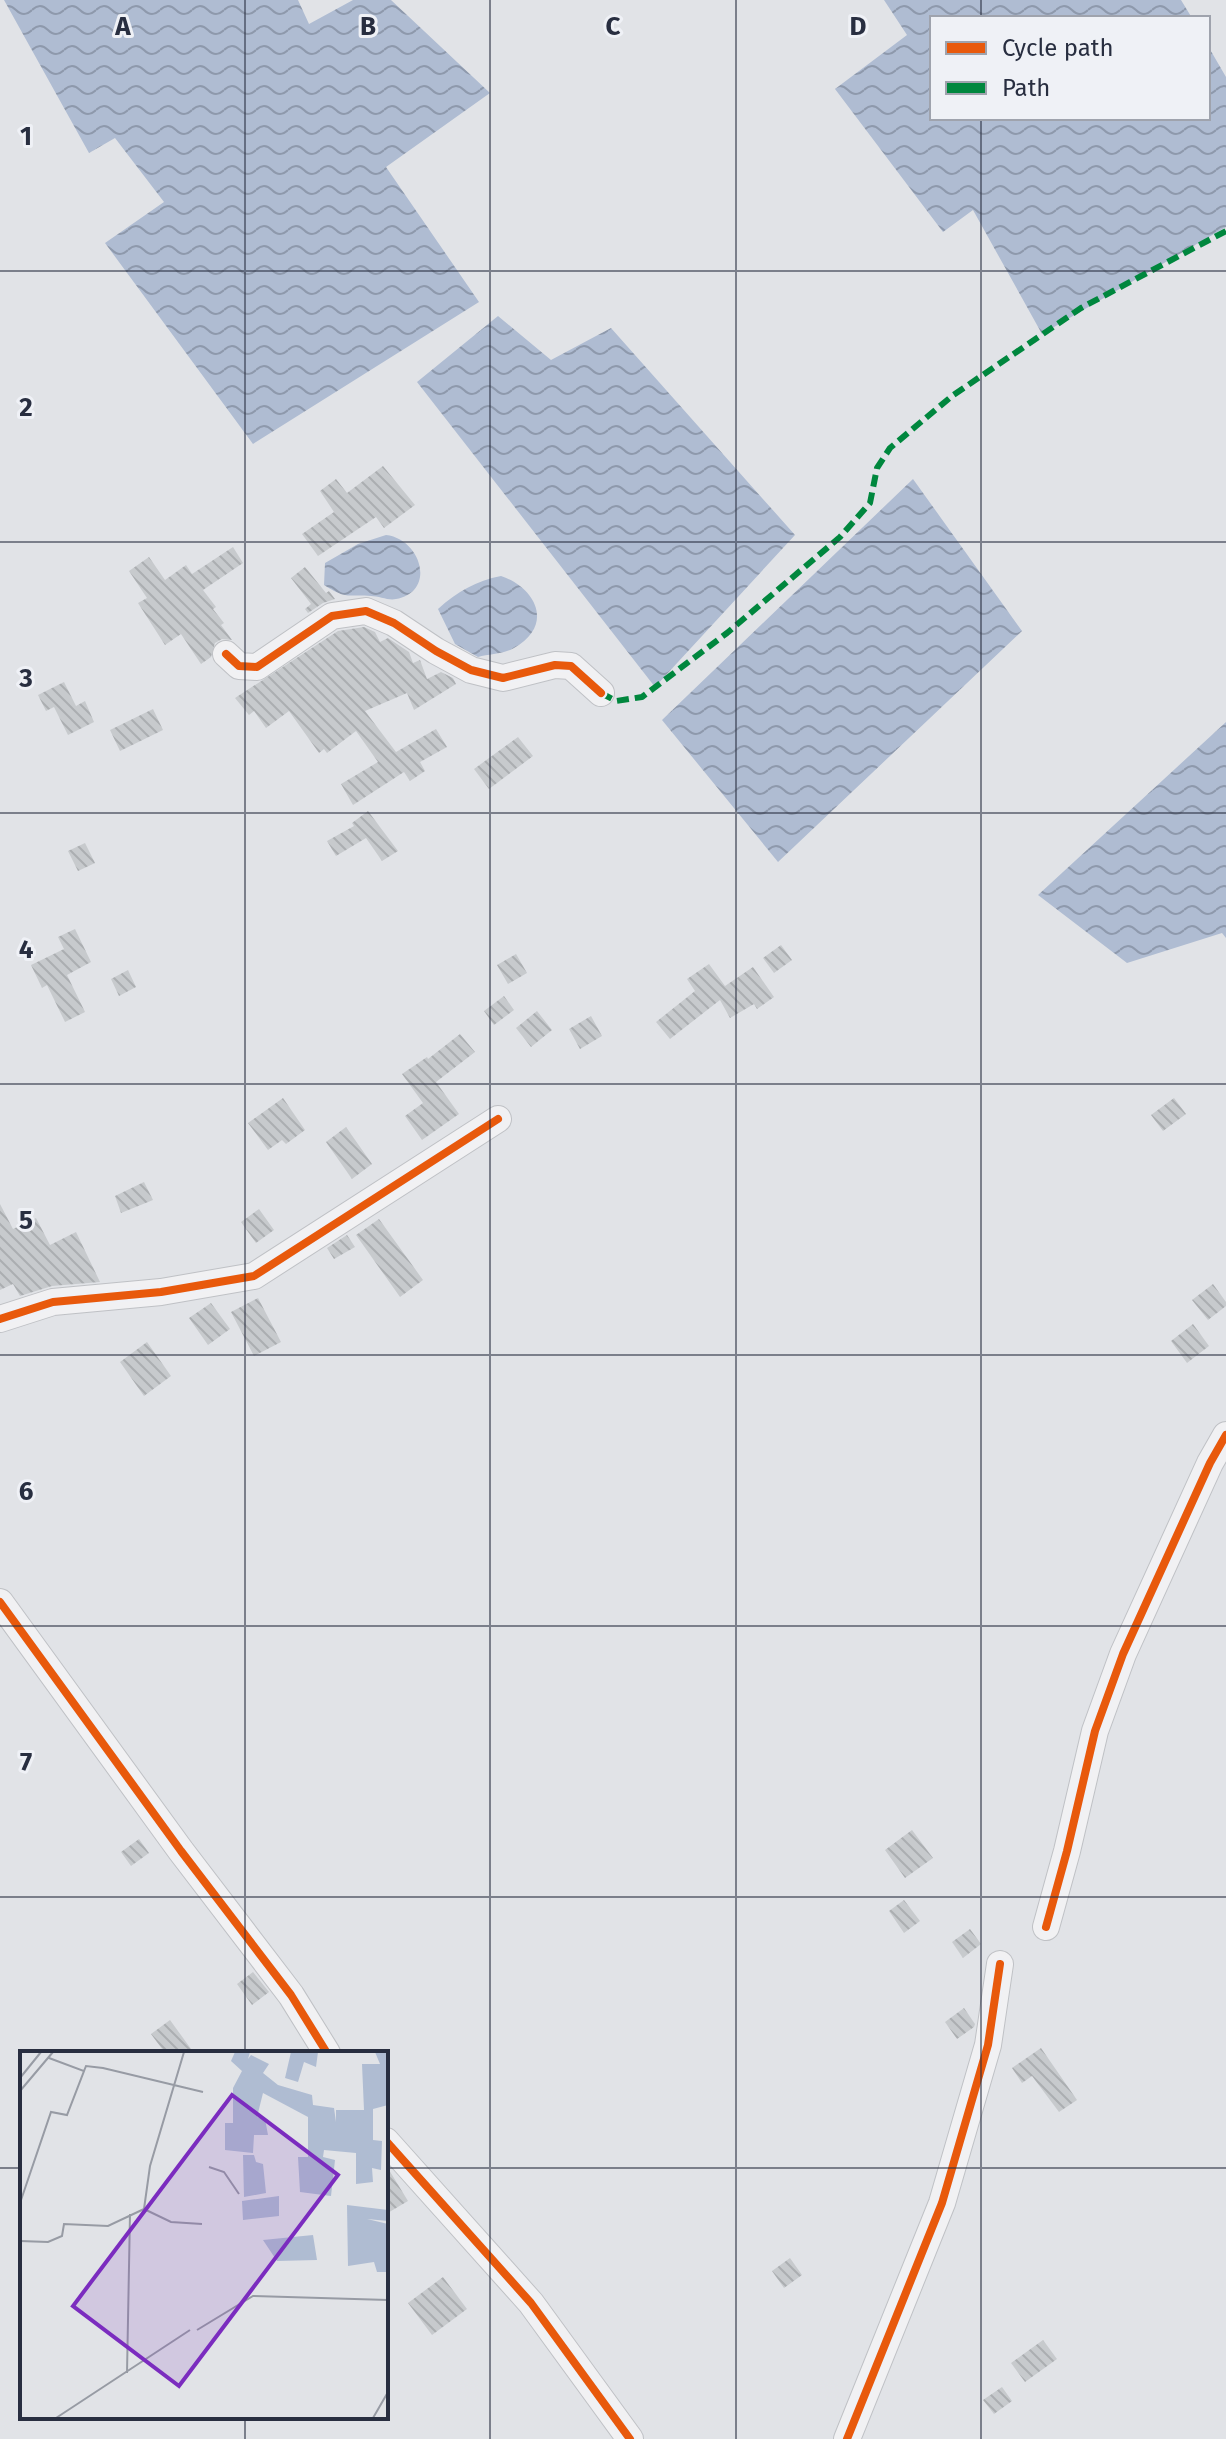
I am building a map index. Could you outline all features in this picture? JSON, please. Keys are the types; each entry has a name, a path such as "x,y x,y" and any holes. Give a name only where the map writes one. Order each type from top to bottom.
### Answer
{"street":[{"path":"226,654 239,666 257,667 332,616 366,611 394,623 471,670 503,678 555,665 571,666 601,693"},
{"path":"0,1319 53,1302 161,1292 254,1276 498,1119"},
{"path":"1046,1927 1095,1731 1123,1654 1210,1463 1226,1435"},
{"path":"0,1602 181,1851 291,1995 326,2051"},
{"path":"847,2439 942,2203 988,2045 1000,1964"},
{"path":"388,2143 531,2303 630,2439"}],"water":[{"path":"4,0 298,0 309,24 353,0 391,0 490,93 386,167 479,302 253,444 105,243 164,202 115,138 89,153"},
{"path":"884,0 1181,0 1191,16 930,16 930,120 1210,120 1210,49 1226,77 1226,227 1042,334 973,210 943,232 835,89 907,35"},
{"path":"498,316 551,360 611,328 795,535 655,687 417,382"},
{"path":"913,479 1022,631 778,862 662,720"},
{"path":"386,535 408,546 420,566 417,586 409,594 393,599 347,595 324,585 325,563 358,544"},
{"path":"501,576 524,589 536,608 537,619 534,629 514,648 478,657 455,644 438,609 468,588"},
{"path":"1226,722 1226,938 1222,933 1127,963 1038,895"}],"building":[{"path":"383,466 415,505 384,528 376,517 318,556 302,534 334,512 320,491 336,479 347,493"},
{"path":"233,547 243,563 203,590 216,607 213,609 232,640 222,639 215,643 211,657 201,664 181,634 165,645 138,603 147,598 129,571 149,557 165,580 186,565 192,574"},
{"path":"305,567 326,593 329,591 335,599 308,613 305,609 311,604 291,578"},
{"path":"364,627 375,632 380,642 388,638 409,652 413,663 420,660 427,679 441,672 453,678 456,684 414,710 407,693 365,711 396,752 436,729 447,747 420,762 425,771 410,781 404,772 353,805 341,784 378,762 356,731 327,753 324,749 319,753 289,711 266,728 254,711 249,715 235,698 338,631"},
{"path":"64,682 76,706 85,701 94,722 68,735 54,707 46,711 38,695"},
{"path":"153,709 163,730 120,751 110,730"},
{"path":"518,737 533,756 489,789 474,769"},
{"path":"368,811 398,851 382,861 366,838 336,856 327,841 354,826 352,823"},
{"path":"85,843 95,863 78,871 68,851"},
{"path":"75,929 91,962 67,975 85,1012 65,1022 47,985 42,988 31,965 64,949 58,937"},
{"path":"781,945 792,960 774,973 763,958"},
{"path":"516,954 527,973 508,984 497,965"},
{"path":"709,964 725,986 753,967 774,997 757,1009 754,1004 730,1018 720,1000 670,1039 656,1022 695,991 687,979"},
{"path":"128,970 136,987 119,996 111,979"},
{"path":"504,996 514,1010 494,1025 484,1011"},
{"path":"537,1011 552,1030 531,1047 516,1028"},
{"path":"591,1016 602,1036 580,1049 569,1029"},
{"path":"460,1034 475,1052 436,1082 459,1114 422,1140 405,1116 423,1103 402,1074 428,1059"},
{"path":"283,1098 305,1130 286,1144 282,1140 268,1150 248,1123"},
{"path":"1174,1098 1186,1114 1163,1131 1151,1115"},
{"path":"346,1127 372,1164 352,1179 326,1142"},
{"path":"144,1182 153,1200 121,1213 115,1196"},
{"path":"0,1204 13,1229 36,1218 50,1245 76,1232 100,1282 52,1286 20,1296 13,1284 0,1290"},
{"path":"259,1209 274,1230 256,1243 241,1222"},
{"path":"379,1219 423,1280 400,1297 356,1235"},
{"path":"347,1235 355,1247 334,1259 327,1248"},
{"path":"1213,1284 1226,1306 1208,1320 1192,1300"},
{"path":"258,1298 281,1342 254,1356 231,1312"},
{"path":"211,1303 230,1329 208,1345 189,1318"},
{"path":"1193,1324 1209,1346 1187,1363 1171,1341"},
{"path":"147,1342 171,1376 144,1396 120,1362"},
{"path":"912,1830 933,1858 905,1878 885,1850"},
{"path":"139,1839 149,1853 131,1866 121,1852"},
{"path":"904,1900 920,1921 904,1933 889,1911"},
{"path":"970,1929 981,1944 963,1958 952,1942"},
{"path":"253,1972 269,1992 252,2005 237,1984"},
{"path":"964,2008 975,2024 957,2039 945,2022"},
{"path":"170,2020 193,2051 164,2051 151,2034"},
{"path":"1041,2048 1077,2100 1059,2112 1032,2076 1022,2083 1012,2068"},
{"path":"388,2168 408,2201 388,2213"},
{"path":"790,2258 802,2275 784,2288 772,2271"},
{"path":"443,2277 467,2309 432,2335 408,2303"},
{"path":"1043,2340 1057,2359 1025,2382 1011,2363"},
{"path":"1002,2387 1012,2401 994,2414 983,2400"}],"marked path":[{"path":"601,693 616,701 642,697 727,633 840,537 870,503 877,468 890,448 952,396 1081,308 1226,231"}],"cycle path":[{"path":"226,654 239,666 257,667 332,616 366,611 394,623 471,670 503,678 555,665 571,666 601,693"},
{"path":"0,1319 53,1302 161,1292 254,1276 498,1119"},
{"path":"1046,1927 1095,1731 1123,1654 1210,1463 1226,1435"},
{"path":"0,1602 181,1851 291,1995 326,2051"},
{"path":"847,2439 942,2203 988,2045 1000,1964"},
{"path":"388,2143 531,2303 630,2439"}]}
